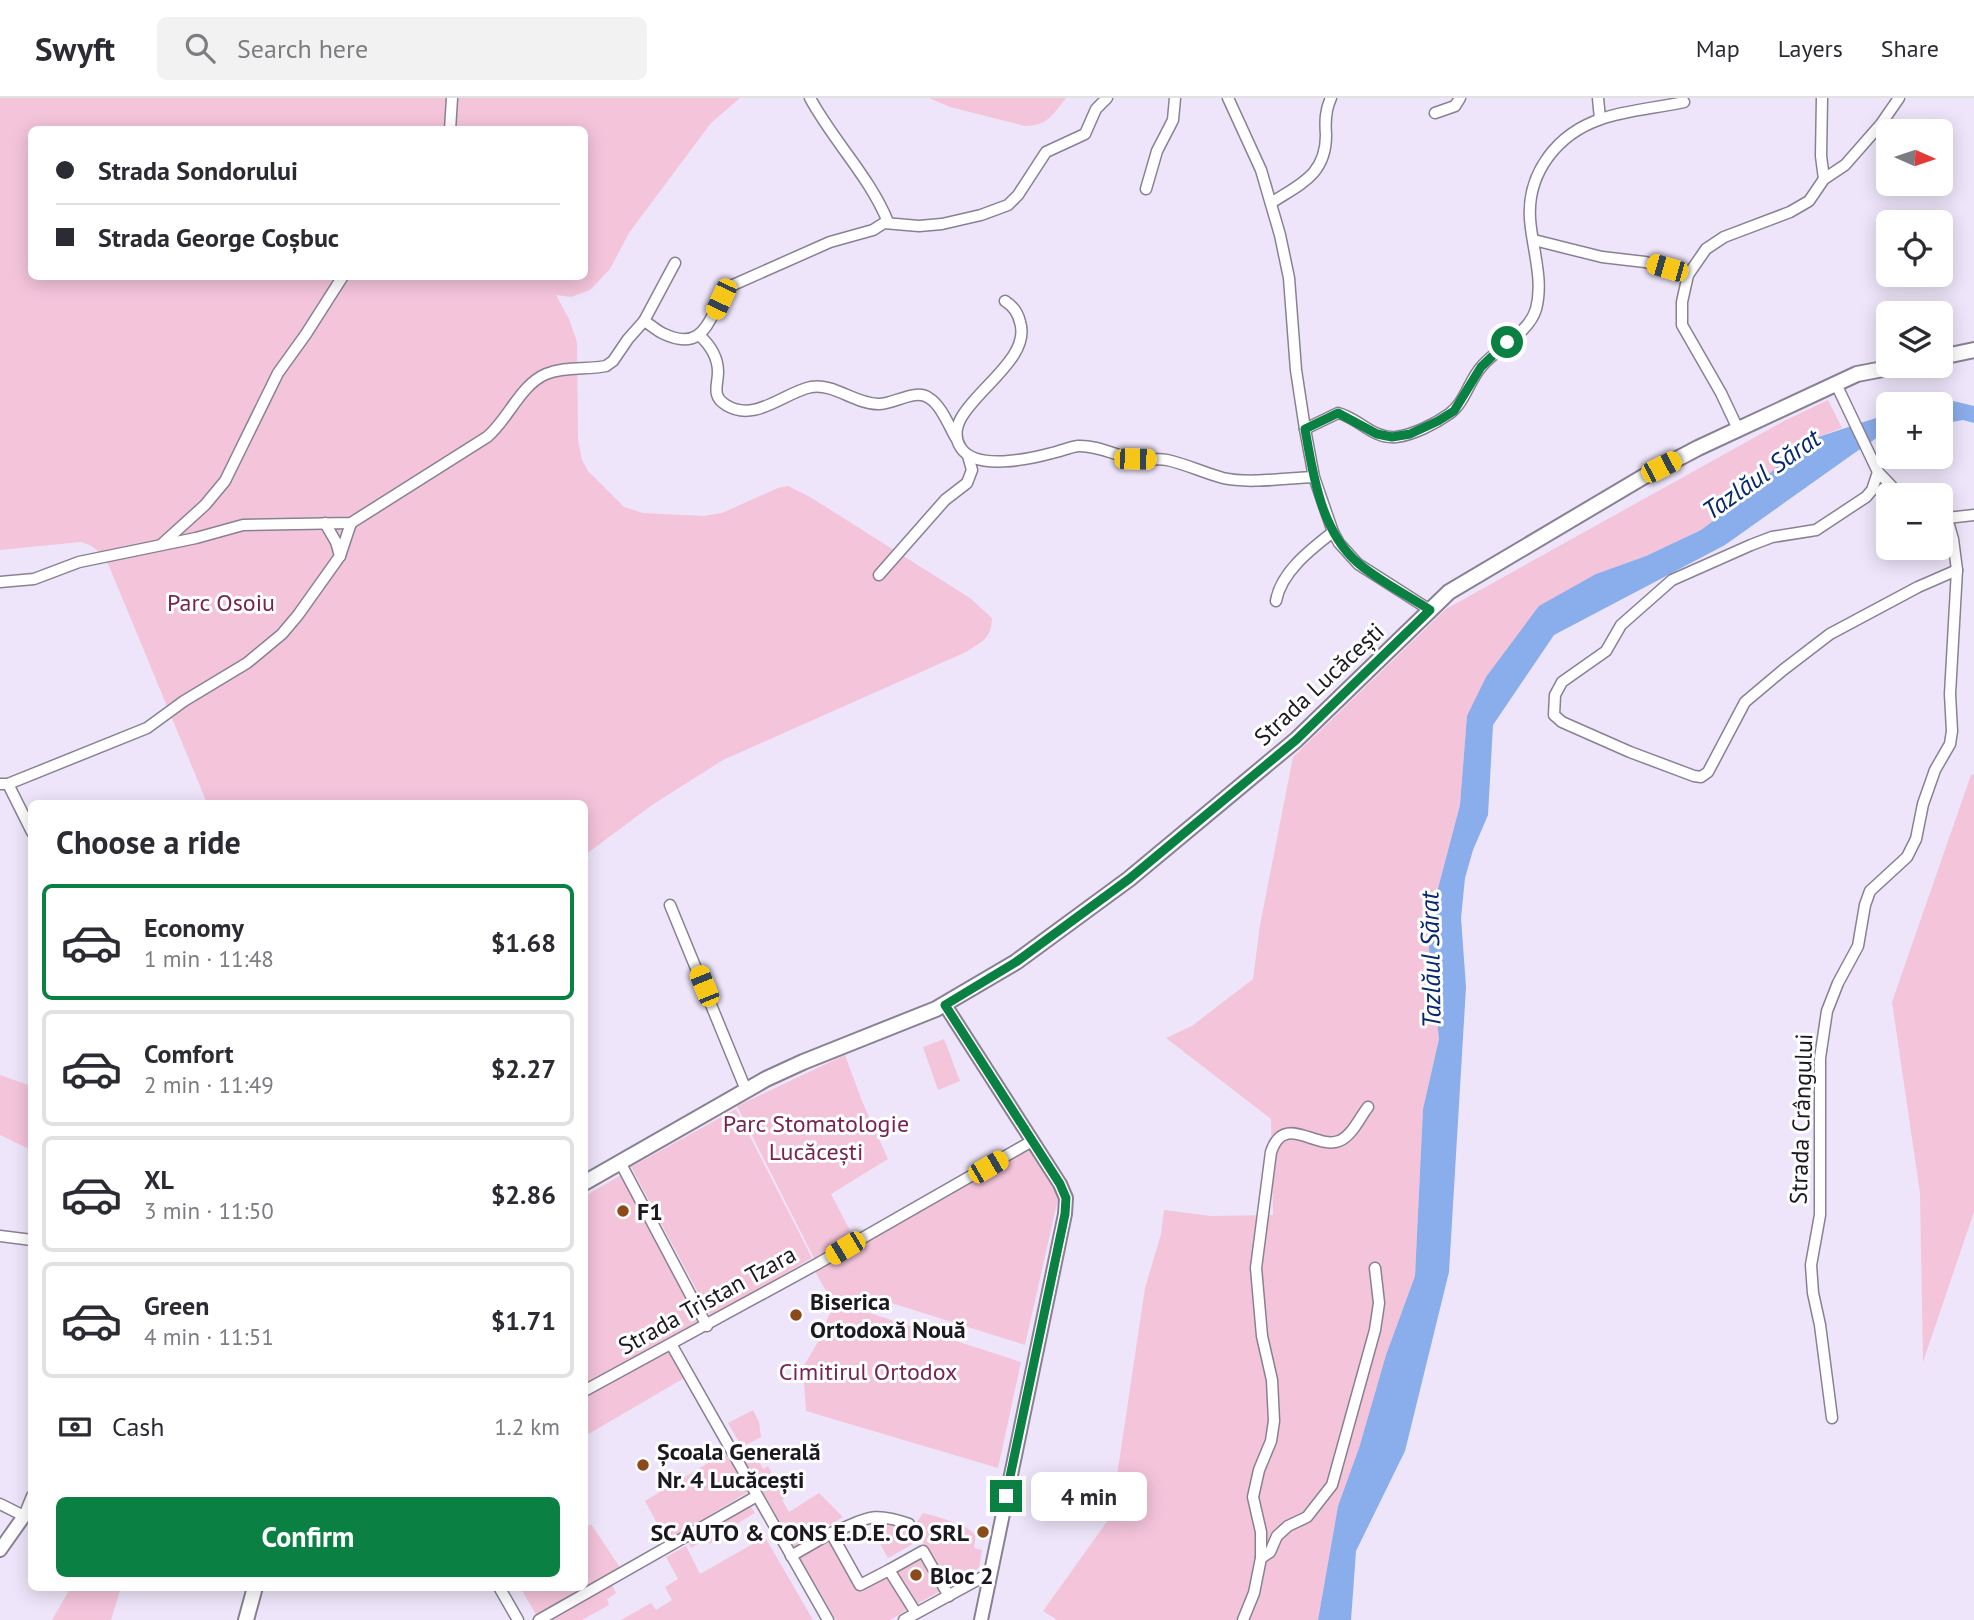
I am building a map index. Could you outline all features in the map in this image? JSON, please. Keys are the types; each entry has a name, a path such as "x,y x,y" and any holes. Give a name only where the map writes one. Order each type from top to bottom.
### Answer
{"main road":[{"path":"1953,354 1974,350"},
{"name":"Strada Lucăcești","path":"588,1180 746,1090 803,1062 945,1005 1016,962 1129,879 1296,740 1449,592 1643,477 1857,374 1876,370"},
{"path":"246,1620 254,1591"}],"street":[{"path":"450,126 452,98"},
{"path":"810,98 873,192 888,222"},
{"path":"644,321 665,335 690,338 705,329 727,290 739,281 830,242 873,230 888,222 919,226 942,224 1008,205 1018,195 1046,152 1085,134 1096,109 1107,98"},
{"path":"1146,189 1154,158 1173,121 1175,98"},
{"path":"1228,98 1261,170 1287,269 1296,370 1305,429 1314,477 1333,532 1358,564 1430,610"},
{"path":"1271,203 1309,178 1320,167 1326,146 1325,115 1331,98"},
{"path":"1435,113 1455,106 1460,98"},
{"path":"1598,98 1600,119"},
{"path":"1822,98 1821,146 1824,179"},
{"path":"1738,429 1682,325 1682,302 1688,275 1701,256 1714,244 1747,227 1798,209 1814,196 1824,179 1845,165 1881,124 1899,98"},
{"path":"1305,429 1338,413 1377,434 1400,436 1448,415 1458,405 1481,367 1523,329 1536,310 1538,284 1530,220 1531,192 1538,170 1549,154 1571,134 1600,119 1684,102"},
{"path":"1534,240 1602,257 1645,262 1688,275"},
{"path":"0,582 34,579 79,562 257,523 351,523 495,431 526,390 537,380 553,372 606,366 613,361 644,321 675,263"},
{"path":"161,544 205,505 225,481 278,373 340,280"},
{"path":"958,441 957,431 961,418 1016,353 1022,341 1022,328 1017,314 1005,301"},
{"path":"699,335 715,357 718,397 730,407 759,409 812,387 828,388 861,401 878,404 912,396 925,396 934,402 968,456 972,470 967,482 945,500 879,575"},
{"path":"1836,384 1878,472 1889,483"},
{"path":"968,456 980,460 1011,460 1050,454 1077,446 1099,448 1135,459 1164,459 1225,478 1314,477"},
{"path":"1878,472 1866,497 1816,530 1772,537 1672,580 1622,625 1605,651 1562,682 1555,695 1554,715 1562,722 1618,747 1701,777 1708,772 1745,702 1783,670 1830,634 1917,587 1957,570"},
{"path":"1953,516 1974,515"},
{"path":"326,523 337,542 340,556"},
{"path":"28,825 4,784 147,728 194,694 247,663 282,634 340,556 351,523"},
{"path":"1276,601 1277,592 1284,579 1333,532"},
{"name":"Strada Crângului","path":"1832,1418 1811,1265 1820,1215 1820,1058 1827,1011 1858,946 1870,891 1907,858 1916,839 1923,804 1935,770 1950,744 1957,570 1953,539"},
{"path":"670,905 746,1090"},
{"path":"945,1005 1060,1184 1066,1198 1065,1214 981,1620"},
{"path":"1243,1620 1254,1593 1261,1558 1261,1532 1253,1497 1259,1470 1271,1441 1274,1421 1272,1380 1262,1336 1255,1268 1271,1152 1275,1140 1296,1133 1320,1141 1338,1142 1347,1136 1368,1107"},
{"name":"Strada Tristan Tzara","path":"588,1389 707,1326 1032,1141"},
{"path":"620,1162 707,1326"},
{"path":"0,1236 28,1240"},
{"path":"1261,1558 1270,1552 1277,1536 1288,1526 1307,1517 1332,1485 1375,1330 1379,1303 1375,1268"},
{"path":"671,1345 828,1620"},
{"path":"540,1620 757,1496"},
{"path":"0,1504 28,1513 0,1550"},
{"path":"791,1556 831,1533 869,1517 880,1516 909,1524"},
{"path":"831,1533 860,1585 923,1551 948,1596"},
{"path":"889,1570 916,1614"},
{"path":"904,1620 990,1573"},
{"path":"501,1591 518,1620"}],"green space":[{"name":"Parc Osoiu","path":"0,98 740,98 711,123 629,233 610,269 590,290 571,297 556,295 577,342 578,440 582,460 588,471 624,507 643,513 704,516 722,513 788,486 810,497 970,598 992,618 988,635 966,652 723,760 652,805 588,853 588,800 206,800 109,566 94,548 81,542 0,550"},
{"path":"929,98 1066,98 1045,121 1025,126 950,107"},
{"path":"1828,400 1842,428 1806,441 1732,507 1701,530 1646,556 1596,574 1467,716 1460,805 1427,930 1439,1039 1423,1109 1415,1276 1386,1355 1359,1448 1338,1506 1318,1620 1057,1620 1043,1611 1111,1516 1145,1288 1161,1234 1164,1210 1211,1216 1273,1215 1271,1119 1166,1038 1192,1026 1253,979 1260,925 1293,757 1446,609 1784,421"},
{"path":"1974,774 1974,1212 1923,1362 1920,1193 1892,1002 1971,775"},
{"path":"944,1039 960,1081 938,1090 923,1047"},
{"name":"Parc Stomatologie Lucăcești","path":"845,1055 888,1159 831,1194 856,1242 817,1264 737,1106"},
{"path":"0,1075 28,1085 28,1149 0,1135"},
{"path":"736,1109 812,1258 711,1317 631,1167"},
{"path":"1027,1145 1059,1194 1025,1345 866,1295 846,1307 834,1305 813,1268"},
{"path":"621,1175 701,1322 588,1385 588,1194"},
{"name":"Cimitirul Ortodox","path":"832,1308 847,1312 854,1308 1021,1362 998,1468 806,1411 803,1367 818,1342"},
{"path":"669,1349 686,1377 588,1434 588,1393"},
{"path":"753,1410 759,1422 761,1437 742,1447 728,1423"},
{"path":"725,1453 748,1492 667,1541 645,1501"},
{"path":"756,1455 763,1469 768,1466 785,1497 782,1500 789,1512 819,1493 843,1517 794,1547 745,1461"},
{"path":"749,1504 755,1513 738,1523 740,1527 709,1544 706,1539 691,1548 687,1539"},
{"path":"923,1513 952,1521 973,1532 974,1548 982,1550 979,1568 947,1586 914,1526"},
{"path":"881,1519 908,1525 918,1541 888,1558 870,1526"},
{"path":"591,1524 621,1569 588,1588 588,1526"},
{"path":"765,1537 813,1620 621,1620 651,1603 656,1610 672,1600 665,1587 678,1579 666,1557 686,1546 700,1574"},
{"path":"830,1537 859,1588 887,1573 907,1610 890,1620 836,1620 798,1555"},
{"path":"922,1554 942,1590 915,1605 895,1570"},
{"path":"611,1583 616,1593 607,1599 609,1605 582,1620 546,1620"},
{"path":"69,1591 120,1591 111,1620 52,1620"},
{"path":"522,1591 584,1591 538,1618"}],"water":[{"path":"1953,401 1974,406 1974,423 1963,420 1953,422"},
{"path":"1876,418 1876,438 1725,545 1554,635 1493,725 1488,815 1465,878 1461,918 1466,987 1449,1272 1405,1451 1356,1551 1351,1620 1318,1620 1338,1506 1359,1448 1386,1355 1415,1276 1423,1109 1439,1039 1427,930 1460,805 1467,716 1486,677 1539,606 1596,574 1646,556 1701,530 1732,507 1806,441"}],"place":[{"name":"F1","path":"623,1211"},
{"name":"Biserica Ortodoxă Nouă","path":"796,1315"},
{"name":"Școala Generală Nr. 4 Lucăcești","path":"643,1465"},
{"name":"SC AUTO & CONS E.D.E. CO SRL","path":"983,1532"},
{"name":"Bloc 2","path":"916,1575"}],"route":[{"path":"1006,1496 1065,1214 1066,1198 1060,1184 945,1005 1016,962 1129,879 1296,740 1430,610 1358,564 1339,543 1314,477 1305,429 1338,413 1377,434 1392,437 1410,434 1454,411 1474,376 1507,342"}],"water label":[{"name":"Tazlăul Sărat","path":"1761,474"},
{"name":"Tazlăul Sărat","path":"1430,960"}]}
